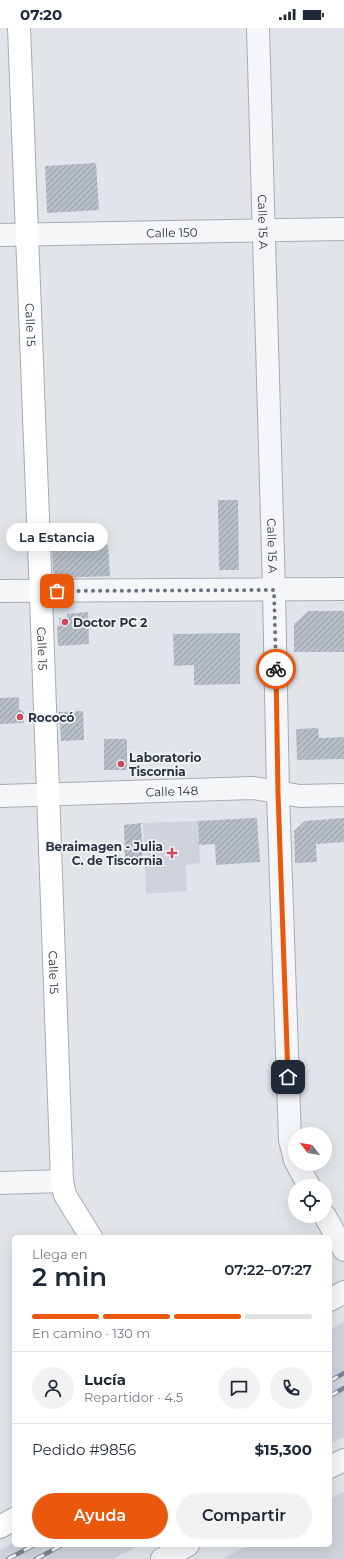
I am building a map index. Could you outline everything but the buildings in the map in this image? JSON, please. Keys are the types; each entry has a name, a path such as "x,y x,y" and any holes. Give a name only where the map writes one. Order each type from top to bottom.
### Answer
{"main road":[{"name":"Calle 15","path":"19,28 42,591 47,795 62,1181 66,1195 90,1235"},
{"path":"0,1527 12,1520"}],"street":[{"name":"Calle 15 A","path":"258,28 262,229 274,590 278,793 290,1127"},
{"name":"Calle 150","path":"0,235 262,229 344,229"},
{"path":"0,591 344,589"},
{"name":"Calle 148","path":"0,796 254,788 300,796 344,795"},
{"path":"0,1183 62,1181"},
{"path":"329,1223 344,1250"},
{"path":"332,1299 344,1292"},
{"path":"332,1466 344,1460"},
{"path":"162,1559 184,1547"}],"shaded area":[{"name":"Beraimagen - Julia C. de Tiscornia","path":"198,821 200,863 186,865 187,891 146,894 143,823"},
{"path":"344,1321 344,1437 332,1443 332,1329"},
{"path":"344,1492 344,1559 223,1559 244,1547 332,1547 332,1498"},
{"path":"12,1543 12,1547 135,1547 113,1559 0,1559 0,1550"}],"railway":[{"path":"332,1380 344,1373"},
{"path":"332,1395 344,1388"},
{"path":"8,1559 30,1547"},
{"path":"36,1559 58,1547"}],"way so far":[{"path":"57,591 274,590 276,669"}],"place":[{"name":"La Estancia","path":"57,591"},
{"name":"Doctor PC 2","path":"65,622"},
{"name":"Rococó","path":"20,717"},
{"name":"Laboratorio Tiscornia","path":"121,764"},
{"name":"Beraimagen - Julia C. de Tiscornia","path":"172,853"}],"route":[{"path":"276,669 278,793 288,1077"}]}
